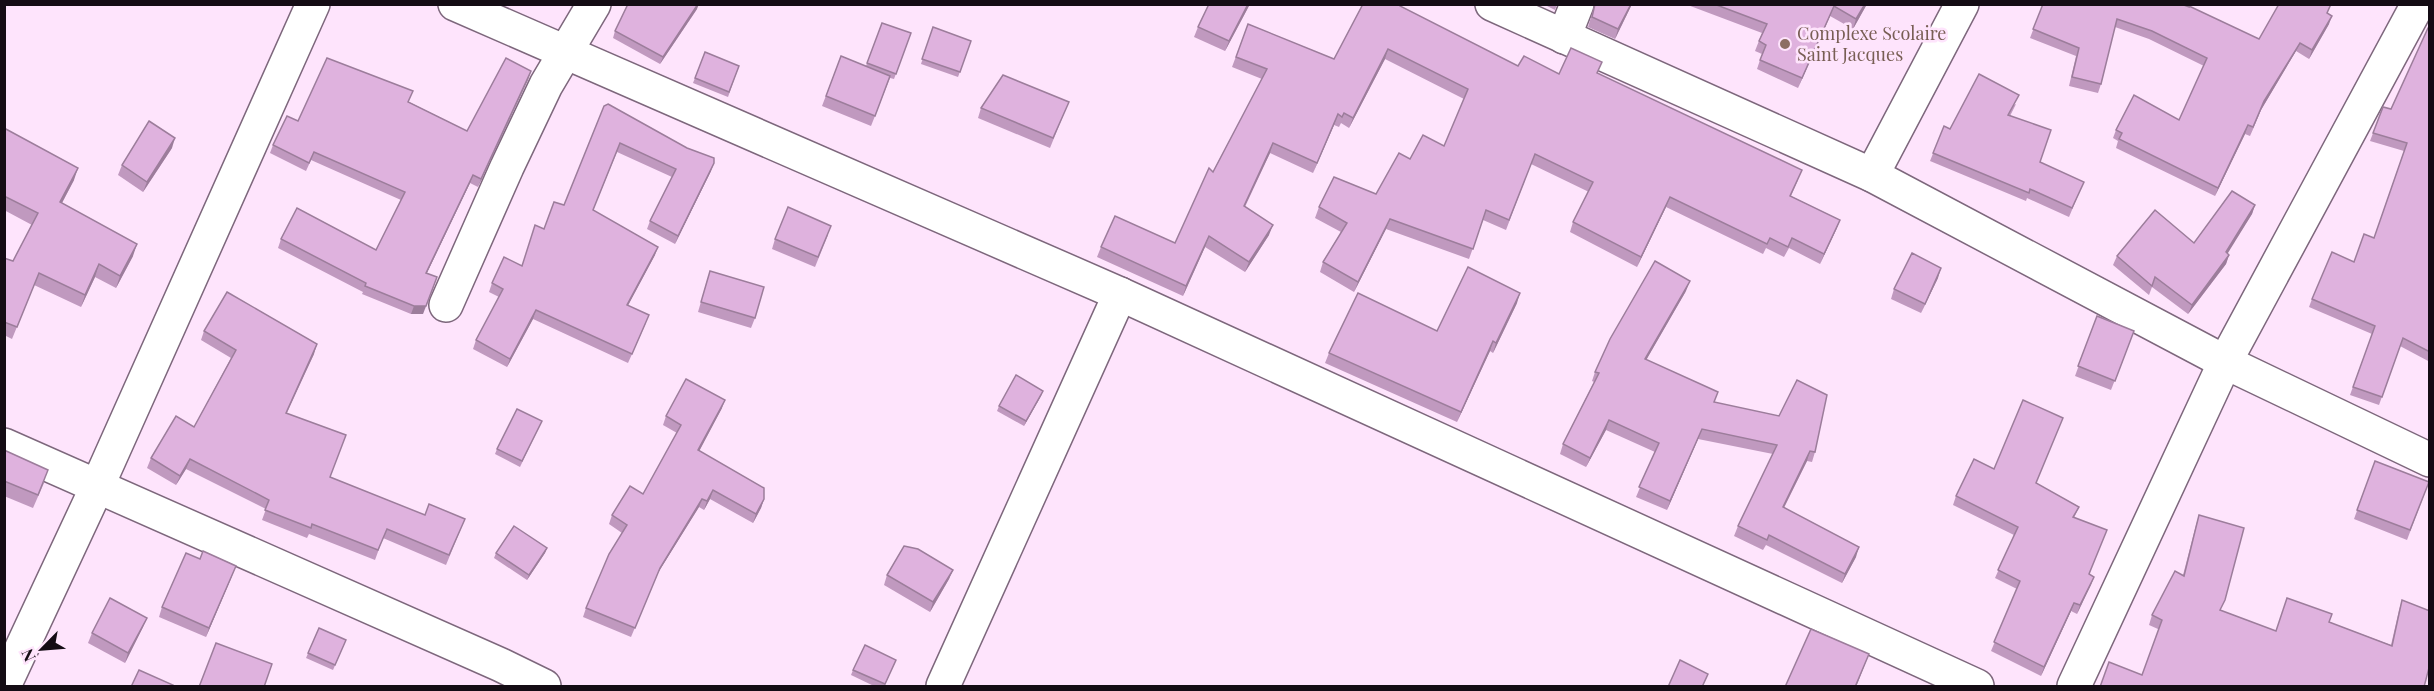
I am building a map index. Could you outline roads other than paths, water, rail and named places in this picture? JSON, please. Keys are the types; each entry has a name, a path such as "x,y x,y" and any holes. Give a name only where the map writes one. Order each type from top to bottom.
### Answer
{"street":[{"path":"4,686 97,487 313,4"},
{"path":"455,4 1120,294 1977,687"},
{"path":"446,305 546,85 594,4"},
{"path":"1492,4 1872,175 2225,362 2427,452"},
{"path":"1564,37 1577,4"},
{"path":"1872,175 1962,4"},
{"path":"2074,687 2225,362 2418,4"},
{"path":"944,687 1120,294"},
{"path":"4,445 501,664 544,687"}],"place":[{"name":"Complexe Scolaire Saint Jacques","path":"1785,44"}]}
